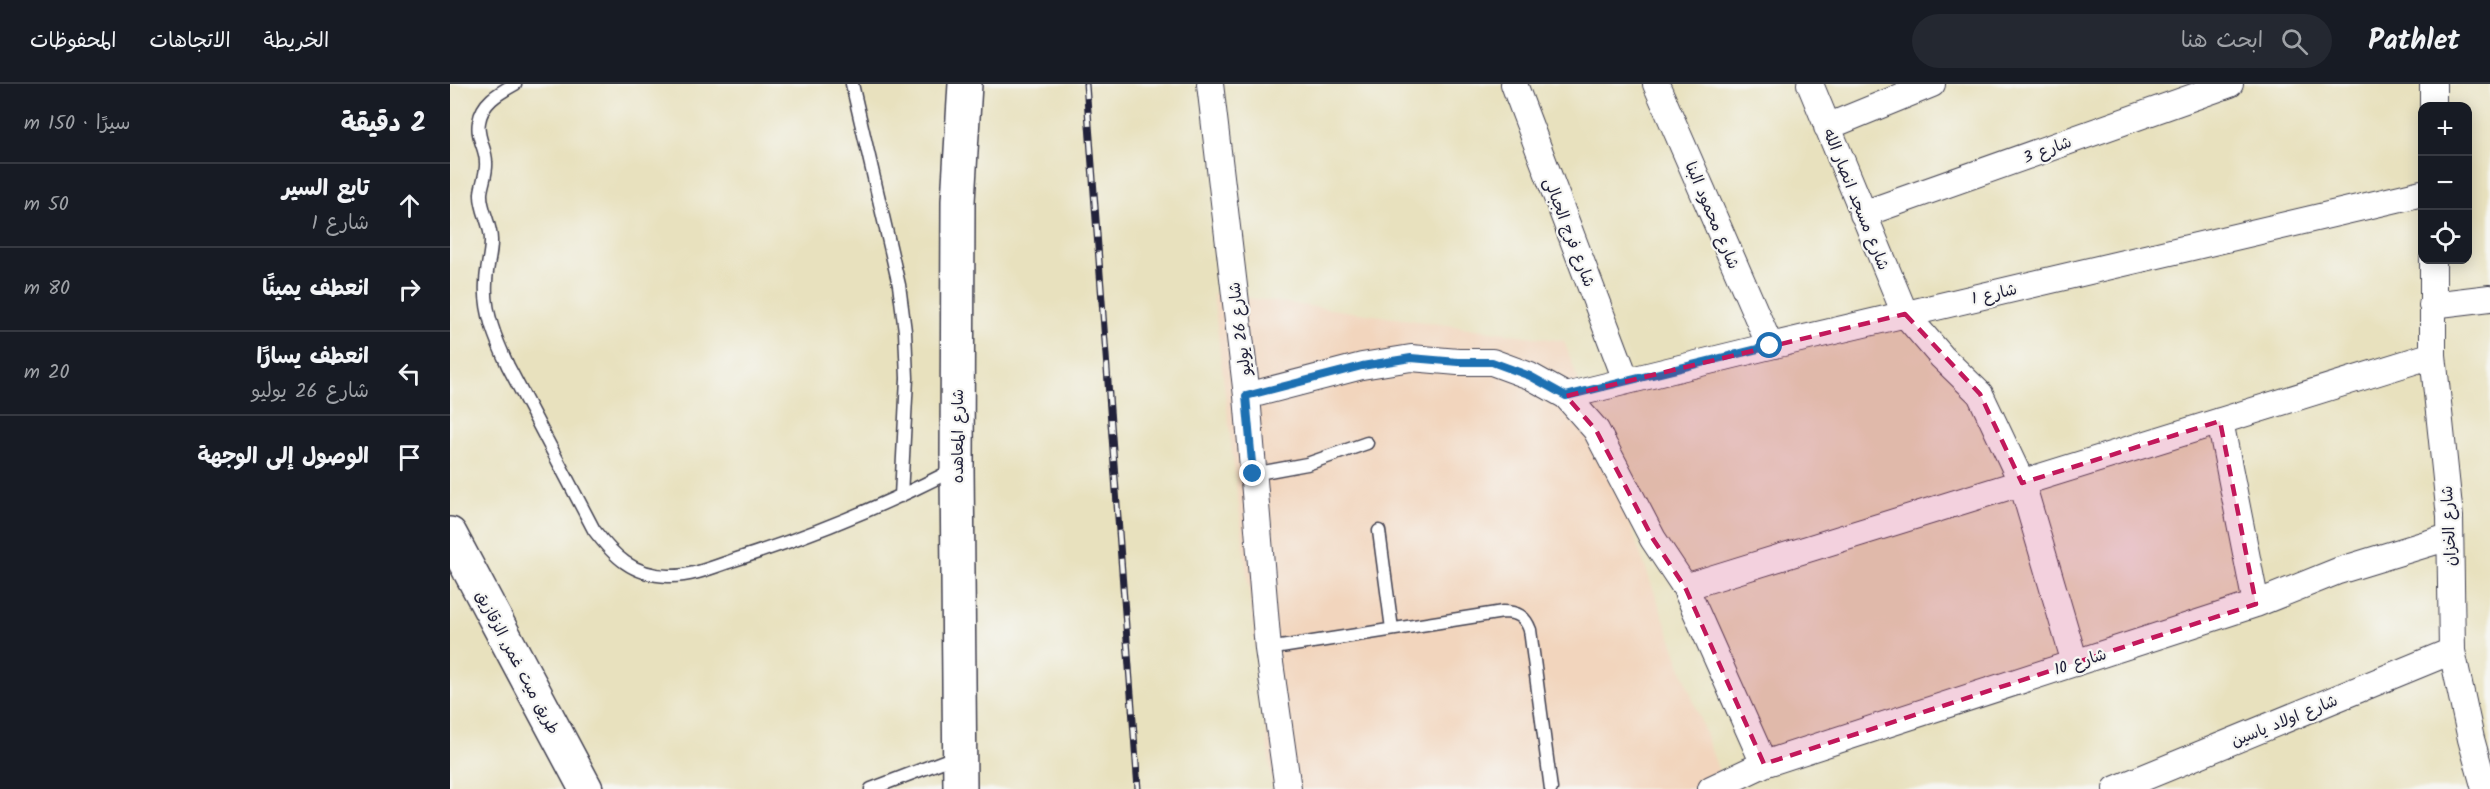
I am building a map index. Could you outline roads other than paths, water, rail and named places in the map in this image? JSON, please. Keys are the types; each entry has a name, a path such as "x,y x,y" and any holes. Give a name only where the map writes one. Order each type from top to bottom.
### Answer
{"main road":[{"name":"شارع المعاهده","path":"960,789 957,468 958,201 965,84"},
{"name":"طريق ميت غمر, الزقازيق","path":"450,534 586,789"}],"street":[{"name":"شارع 26 يوليو","path":"1210,84 1246,396 1268,649 1288,789"},
{"name":"شارع فرج الجبالى","path":"1514,84 1626,380"},
{"name":"شارع محمود البنا","path":"1656,84 1770,346"},
{"name":"شارع مسجد انصار الله","path":"1810,84 1905,314 1942,357 1980,394 2022,483 2075,663"},
{"path":"1827,127 1932,84"},
{"name":"شارع 3","path":"1863,214 2230,84"},
{"path":"2433,84 2433,102"},
{"name":"شارع 1","path":"1566,396 1905,314 2418,195"},
{"name":"شارع الخزان","path":"2433,264 2433,355 2450,517 2452,651 2480,735 2485,789"},
{"path":"2432,305 2490,298"},
{"path":"1685,587 2433,355"},
{"path":"1246,396 1362,366 1411,358 1492,362 1530,376 1566,396 1596,430 1653,538 1685,587 1764,764"},
{"path":"2220,421 2256,604"},
{"name":"شارع 10","path":"1711,789 1764,764 2256,604 2338,571 2449,537"},
{"name":"شارع اولاد ياسين","path":"2116,789 2452,651"}],"lane":[{"path":"515,84 492,99 483,109 479,122 478,135 486,158 481,195 491,242 485,284 488,313 496,340 508,366 594,530 613,555 639,571 669,576 699,572 835,525 957,468"},
{"path":"852,84 899,285 905,331 907,378 901,496"},
{"path":"1253,474 1307,464 1366,443"},
{"path":"1379,531 1392,629"},
{"path":"1268,649 1503,612 1520,615 1530,630 1551,789"},
{"path":"871,789 958,756"}],"railway":[{"path":"1086,84 1138,789"}]}
